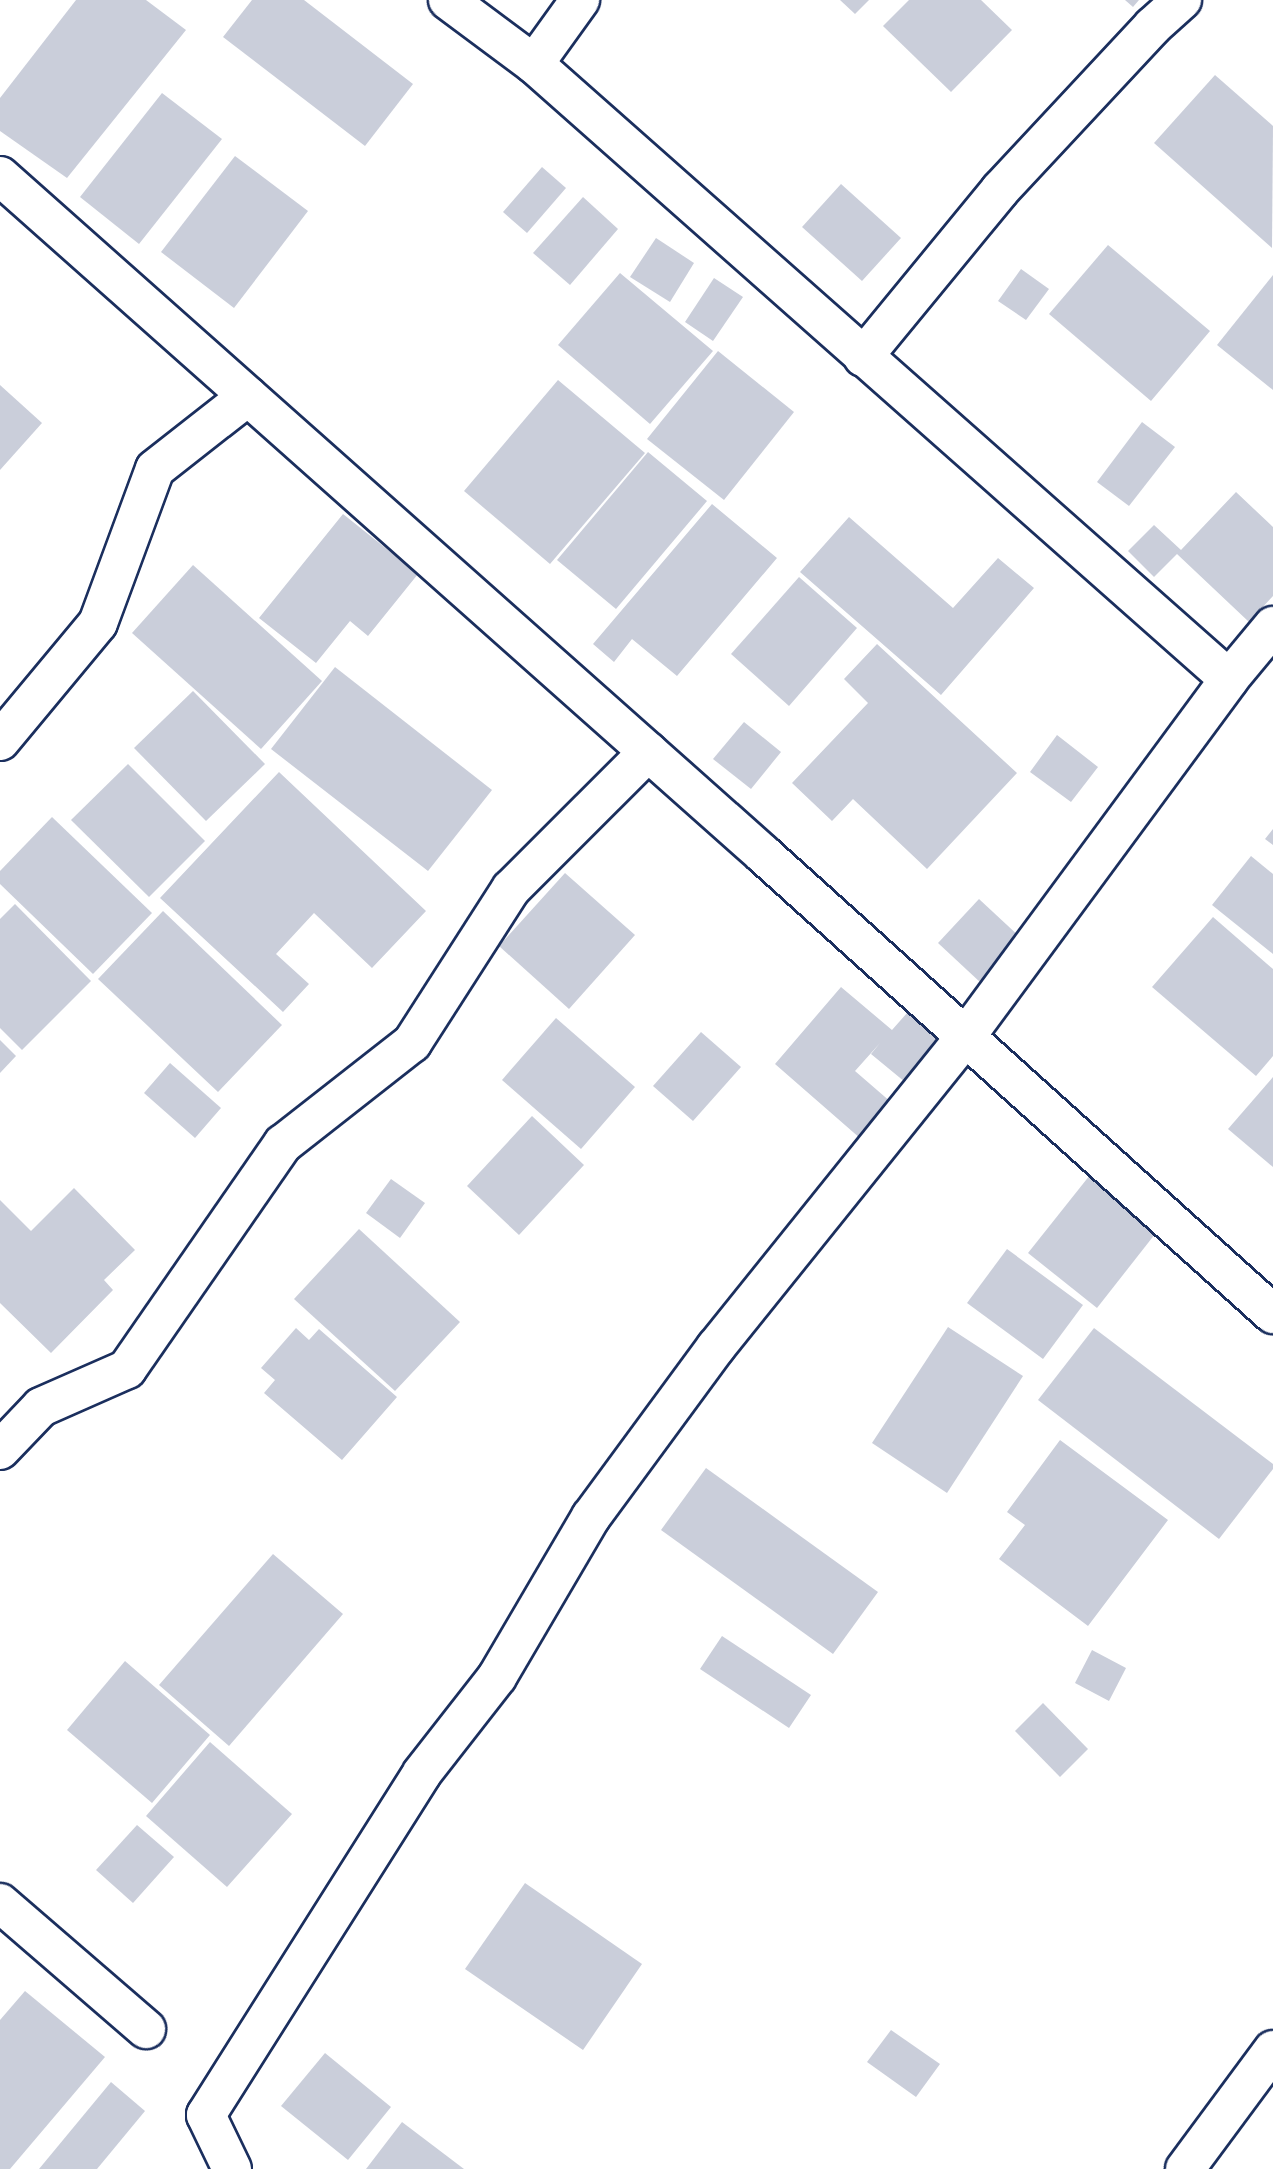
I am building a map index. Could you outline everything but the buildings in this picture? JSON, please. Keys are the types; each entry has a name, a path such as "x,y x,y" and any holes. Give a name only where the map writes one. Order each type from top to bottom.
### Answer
{"street":[{"path":"448,0 534,64 1229,679"},
{"path":"534,64 580,0"},
{"path":"863,357 1000,190 1153,26 1182,0"},
{"path":"0,176 648,752 964,1039 1273,1314"},
{"path":"0,741 98,623 155,469 248,396"},
{"path":"232,2169 206,2115 422,1773 497,1677 591,1517 716,1347 964,1039 1229,679 1273,626"},
{"path":"0,1450 41,1407 127,1369 283,1144 412,1043 511,890 648,752"},
{"path":"0,1903 146,2029"},
{"path":"1185,2169 1273,2050"}]}
